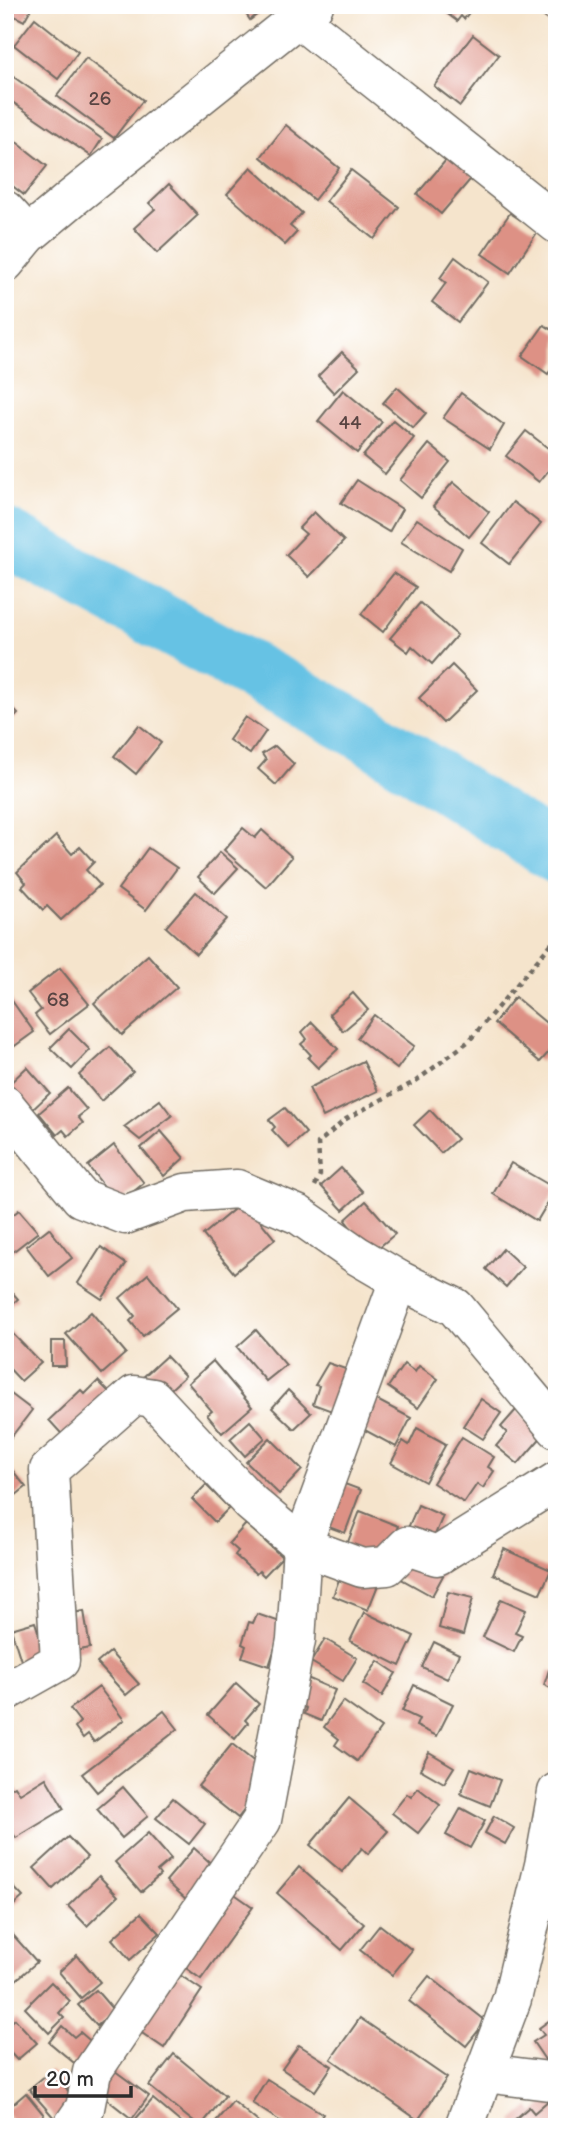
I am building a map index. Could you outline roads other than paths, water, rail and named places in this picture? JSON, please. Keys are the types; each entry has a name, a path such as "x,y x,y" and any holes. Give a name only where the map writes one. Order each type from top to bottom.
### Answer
{"street":[{"path":"13,236 307,12 557,225"},
{"path":"5,1105 81,1198 125,1215 185,1193 237,1189 299,1215 358,1256 399,1280 455,1307 557,1429"},
{"path":"72,2127 85,2108 92,2072 262,1821 296,1640 302,1546 399,1280"},
{"path":"5,1692 60,1661 49,1470 134,1395 153,1398 251,1503 302,1546 362,1568 387,1566 407,1546 437,1556 557,1481"},
{"path":"464,2127 512,1999 544,1865 557,1792"},
{"path":"485,2073 557,2082"}],"waterway":[{"path":"5,537 362,731 557,855"}]}
